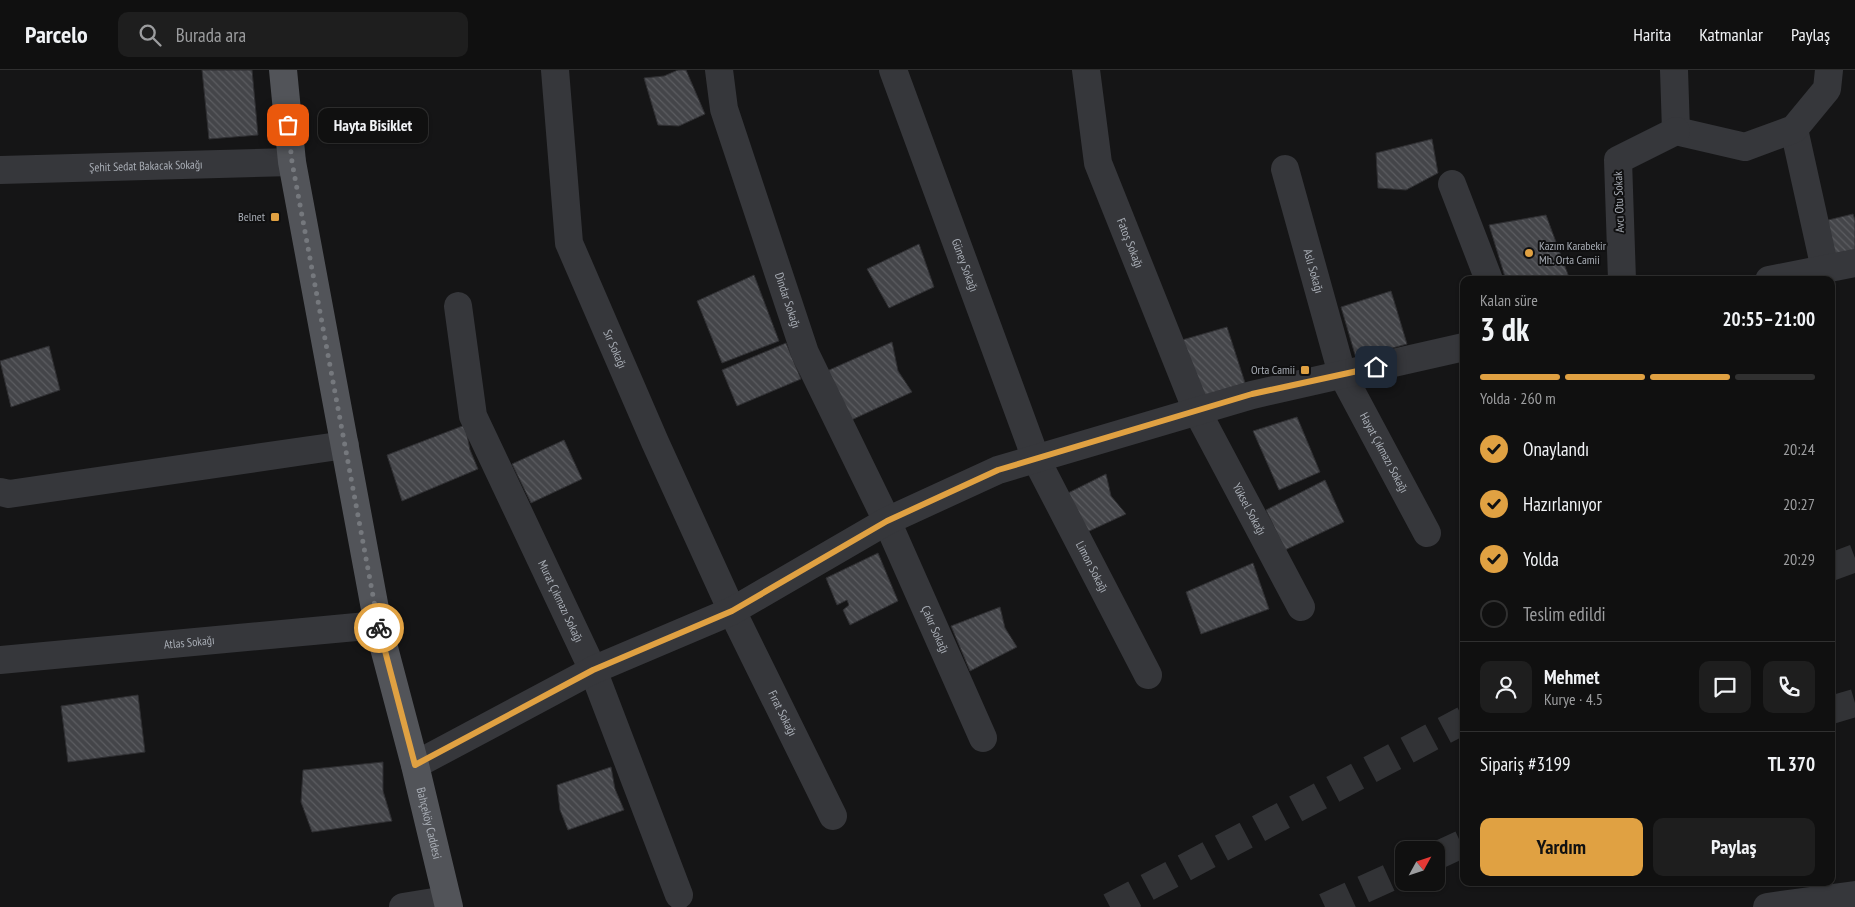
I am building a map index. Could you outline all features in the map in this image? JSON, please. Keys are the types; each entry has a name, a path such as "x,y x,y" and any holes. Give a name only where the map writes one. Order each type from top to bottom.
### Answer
{"main road":[{"name":"Bahçeköy Caddesi","path":"283,70 292,162 378,625 415,765 447,904"}],"street":[{"name":"Sır Sokağı","path":"555,70 569,243 655,442 732,611"},
{"name":"Dindar Sokağı","path":"719,70 724,109 805,352 887,521"},
{"name":"Güney Sokağı","path":"893,70 1036,459"},
{"name":"Fatoş Sokağı","path":"1086,70 1098,164 1197,411"},
{"path":"1674,70 1676,131 1745,147 1794,129 1827,89 1829,70"},
{"path":"1794,129 1825,269"},
{"name":"Avcı Otu Sokak","path":"1622,276 1618,160 1676,131"},
{"name":"Şehit Sedat Bakacak Sokağı","path":"0,170 292,162"},
{"name":"Aslı Sokağı","path":"1286,169 1342,374"},
{"path":"1452,184 1487,276"},
{"path":"1789,276 1855,263"},
{"name":"Murat Çıkmazı Sokağı","path":"458,306 473,416 593,670 679,895"},
{"path":"415,765 593,670 732,611 887,521 998,470 1252,394 1460,349"},
{"name":"Hayat Çıkmazı Sokağı","path":"1342,374 1427,533"},
{"name":"Yüksel Sokağı","path":"1197,411 1301,607"},
{"path":"0,492 9,494 344,445"},
{"name":"Limon Sokağı","path":"1036,459 1148,675"},
{"name":"Çakır Sokağı","path":"887,521 983,738"},
{"name":"Fırat Sokağı","path":"732,611 833,816"},
{"name":"Atlas Sokağı","path":"0,660 378,625"},
{"path":"1767,907 1855,895"},
{"path":"403,907 447,904"}],"building":[{"path":"202,70 252,70 258,135 209,139"},
{"path":"678,70 686,70 705,114 679,126 658,125 644,78 664,76"},
{"path":"1432,139 1438,173 1406,190 1378,188 1376,153"},
{"path":"1853,214 1855,220 1855,258 1828,265 1820,222"},
{"name":"Kazım Karabekir Mh. Orta Camii","path":"1546,215 1569,276 1505,276 1489,225"},
{"path":"919,244 934,287 889,308 867,269"},
{"path":"754,275 779,341 722,363 697,301"},
{"path":"1391,291 1407,344 1356,358 1341,307"},
{"path":"1227,327 1247,389 1202,402 1182,340"},
{"path":"892,342 898,371 912,392 847,422 827,371"},
{"path":"786,343 801,379 737,406 722,370"},
{"path":"49,346 60,390 11,407 0,361"},
{"path":"1297,417 1320,472 1279,490 1253,431"},
{"path":"465,425 470,450 478,469 402,501 387,455"},
{"path":"564,440 582,479 531,503 512,464"},
{"path":"1106,474 1111,496 1126,514 1085,533 1068,493"},
{"path":"1325,480 1344,522 1285,550 1266,510"},
{"path":"878,553 898,601 850,625 843,610 849,605 847,600 837,605 826,578"},
{"path":"1253,563 1269,609 1201,634 1186,592"},
{"path":"1000,607 1005,628 1017,647 970,671 951,626"},
{"path":"138,695 145,752 68,762 61,706"},
{"path":"383,762 383,791 392,821 312,832 301,802 303,770"},
{"path":"611,767 615,789 624,810 568,830 560,810 557,785"}],"tunnel":[{"path":"1835,566 1855,558"},
{"path":"1835,709 1855,703"},
{"path":"1110,907 1460,722"},
{"path":"1445,852 1460,845"},
{"path":"1325,907 1395,875"}],"way so far":[{"path":"288,125 292,162 379,628"}],"place":[{"name":"Hayta Bisiklet","path":"288,125"},
{"name":"Belnet","path":"275,217"},
{"name":"Kazım Karabekir Mh. Orta Camii","path":"1529,253"},
{"name":"Orta Camii","path":"1305,370"}],"route":[{"path":"379,628 415,765 593,670 732,611 887,521 998,470 1252,394 1376,367"}]}
